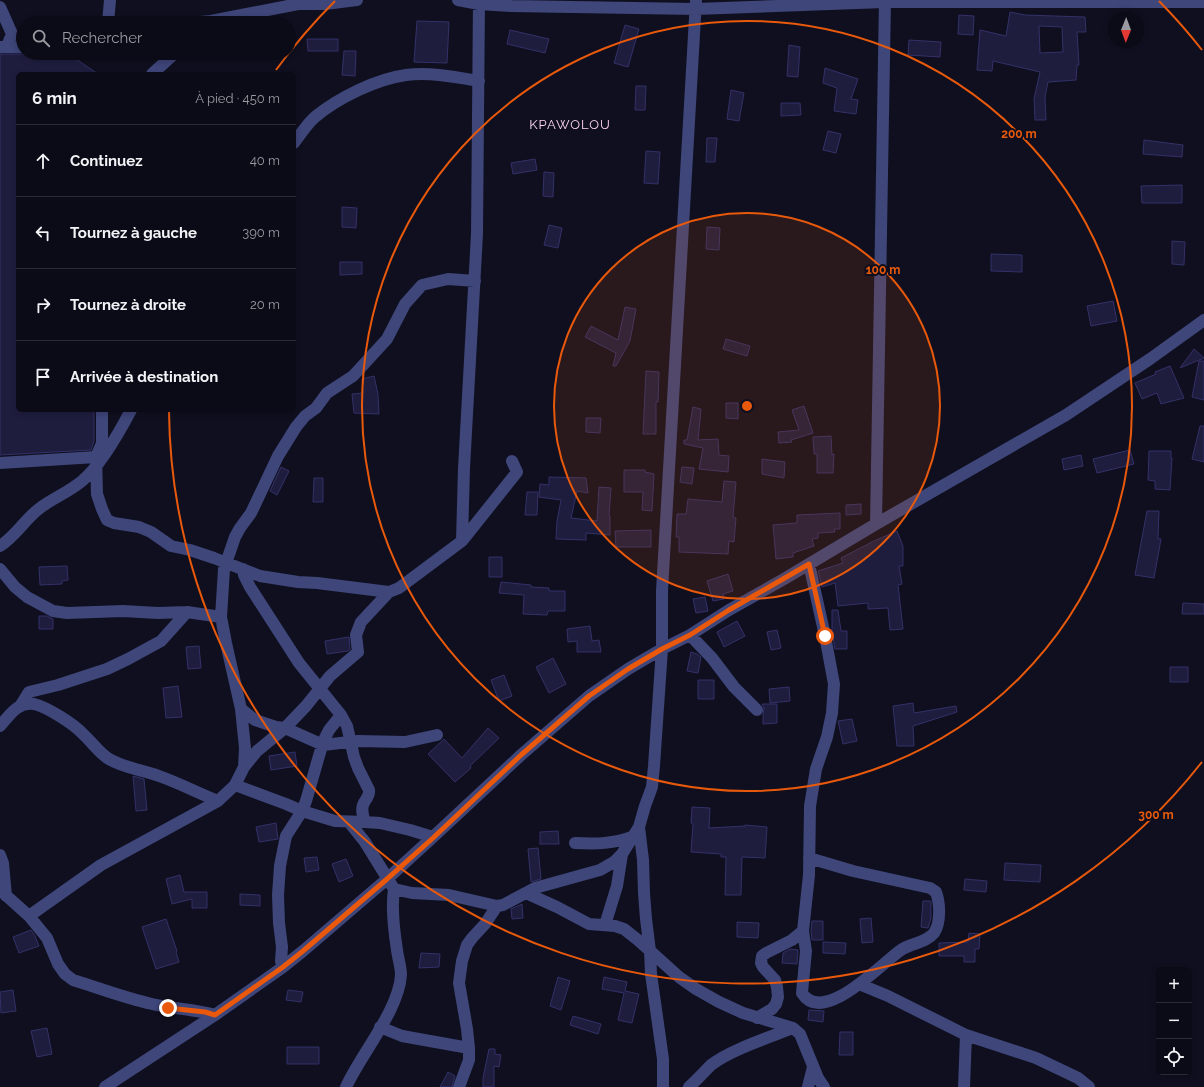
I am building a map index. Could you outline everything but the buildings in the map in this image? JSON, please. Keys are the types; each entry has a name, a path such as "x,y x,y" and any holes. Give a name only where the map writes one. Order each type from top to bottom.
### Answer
{"street":[{"path":"109,16 110,0"},
{"path":"239,16 298,4 325,4 357,0"},
{"path":"458,0 479,2 696,4 885,1 1204,2"},
{"path":"876,524 885,1"},
{"path":"462,541 464,468 478,234 479,2"},
{"path":"394,889 412,893 449,895 497,906 509,902 535,888 600,870 614,862 622,854 636,831 652,786 662,649 662,591 696,4"},
{"path":"0,7 12,34 4,46"},
{"path":"4,46 16,47"},
{"path":"154,72 167,60"},
{"path":"296,140 314,118 340,101 378,82 406,75 438,75 479,81"},
{"path":"244,767 245,748 241,709 221,616 224,569 240,528 251,513 278,456 304,416 316,408 327,393 353,376 387,339 405,304 422,285 448,279 474,281"},
{"path":"105,1087 215,1015 283,967 387,879 521,755 589,696 628,669 690,635 729,610 1066,415 1150,360 1204,320"},
{"path":"0,546 14,536 29,517 41,507 81,482 91,473 102,443 102,412"},
{"path":"130,412 96,461 98,494 107,520 114,523 139,527 151,532 171,546 190,550 226,562 260,576 298,582 389,592"},
{"path":"0,463 96,461"},
{"path":"29,916 101,865 218,801 234,785 244,767 257,751 284,728 306,706 330,676 358,652 356,635 361,622 389,592 399,588 462,541 517,472 512,461"},
{"path":"809,564 834,684 832,713 827,737 816,769 810,806 808,895 803,932 806,951 802,993 805,998 810,1001 822,1003 830,1001 859,984 901,950 933,935 936,930 939,914 939,901 936,892 930,888 852,871 810,858"},
{"path":"0,569 15,587 27,597 53,611 123,610 158,613 188,612 221,616"},
{"path":"243,569 250,587 299,664 341,715 347,726 352,742 354,757 370,794 362,806 365,822"},
{"path":"0,726 13,711 21,705 29,692 107,669 161,642 188,612"},
{"path":"690,635 712,658 734,687 756,710"},
{"path":"21,705 33,704 55,713 82,732 100,752 119,764 158,776 218,801"},
{"path":"241,709 255,720 284,728 323,745 358,741 405,742 437,735"},
{"path":"283,967 281,961 282,947 278,912 280,866 286,836 302,811 312,785 323,745 329,730 341,715"},
{"path":"234,785 335,822 365,822 410,830 433,838"},
{"path":"346,1087 388,1013 397,993 401,974 393,906 394,889 365,842 349,822"},
{"path":"575,843 598,844 625,840 636,831"},
{"path":"636,831 643,860 651,974 663,1059 663,1087"},
{"path":"604,925 617,886 622,865 622,854"},
{"path":"0,855 3,863 3,893 29,916 47,938 58,964 65,974 73,980 133,1000 168,1008 205,1012 215,1015"},
{"path":"526,892 589,924 615,926 624,929 679,977 696,989 719,1002 757,1018 793,1028 800,1034 813,1067 824,1087"},
{"path":"459,1087 468,1060 469,1048 459,982 462,961 466,945 485,924 497,906"},
{"path":"757,1018 772,1009 776,1004 778,997 775,980 761,963 762,956 766,952 792,940 803,932"},
{"path":"859,984 888,996 966,1036 1036,1058 1078,1078 1089,1087"},
{"path":"380,1027 402,1036 469,1048"},
{"path":"689,1087 717,1062 749,1046 793,1028"},
{"path":"964,1087 966,1036"},
{"path":"808,1087 813,1067"}],"district":[{"name":"KPAWOLOU","path":"570,124"}],"route":[{"path":"168,1008 205,1012 215,1015 303,951 433,838 521,755 589,696 628,669 690,635 729,610 809,564 825,636"}]}
